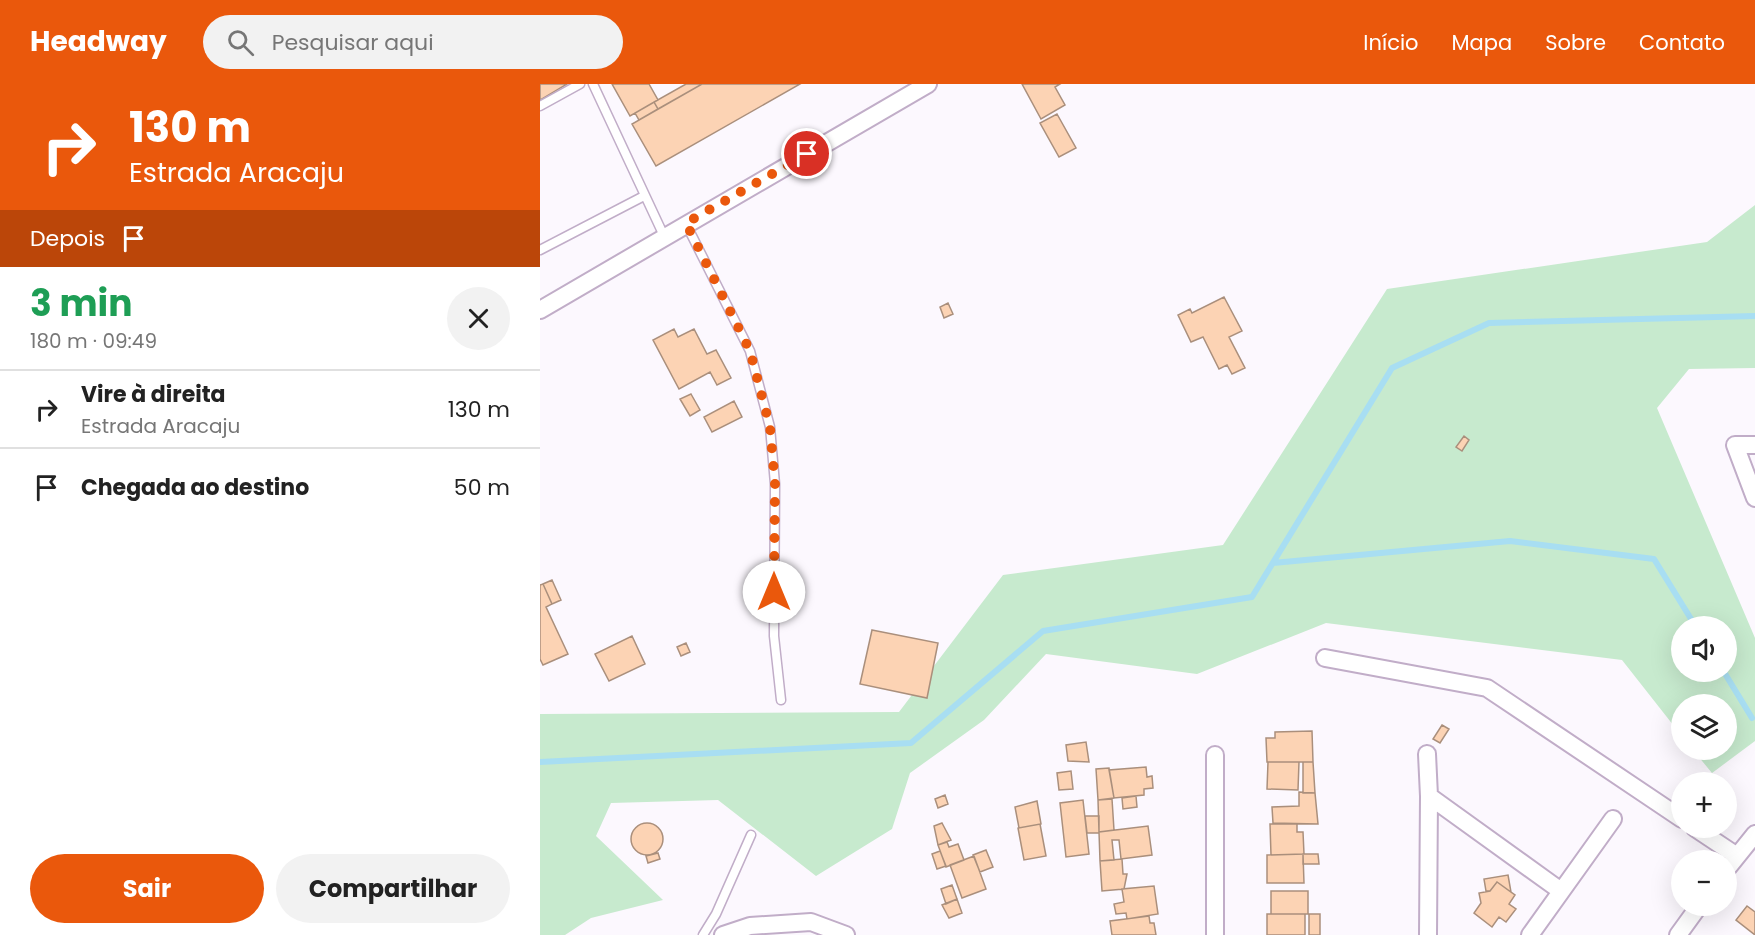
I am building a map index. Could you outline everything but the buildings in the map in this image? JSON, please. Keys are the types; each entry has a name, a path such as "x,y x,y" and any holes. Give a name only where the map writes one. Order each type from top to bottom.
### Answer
{"street":[{"path":"540,310 928,84"},
{"path":"1755,445 1735,445 1755,498"},
{"path":"1325,658 1487,688 1671,812"},
{"path":"1427,754 1428,935"},
{"path":"1215,755 1215,935"},
{"path":"1429,796 1561,891"},
{"path":"1530,935 1612,819"},
{"path":"1737,857 1755,834"},
{"path":"1706,838 1718,850"},
{"path":"1678,935 1692,916"},
{"path":"723,935 750,926 811,922 846,935"}],"lane":[{"path":"540,106 580,84"},
{"path":"593,84 664,236"},
{"path":"540,250 645,196"},
{"path":"686,223 750,351 770,427 775,484 774,636 781,700"},
{"path":"703,935 716,914 751,835"}],"green space":[{"path":"1755,205 1755,368 1689,369 1657,408 1755,638 1755,741 1737,754 1737,694 1671,694 1671,722 1622,660 1326,623 1197,674 1046,654 984,720 910,773 892,829 816,876 718,800 611,803 596,836 663,900 591,918 565,935 540,935 540,714 899,712 1003,575 1223,545 1387,289 1707,242"},
{"path":"1701,760 1729,760 1713,772"}],"waterway":[{"path":"540,762 911,743 1043,631 1252,597 1392,368 1489,323 1755,316"},
{"path":"1273,563 1510,541 1654,559 1689,616"},
{"path":"1730,682 1752,718"}],"route":[{"path":"774,592 775,484 770,427 750,351 686,223 807,154"}]}
